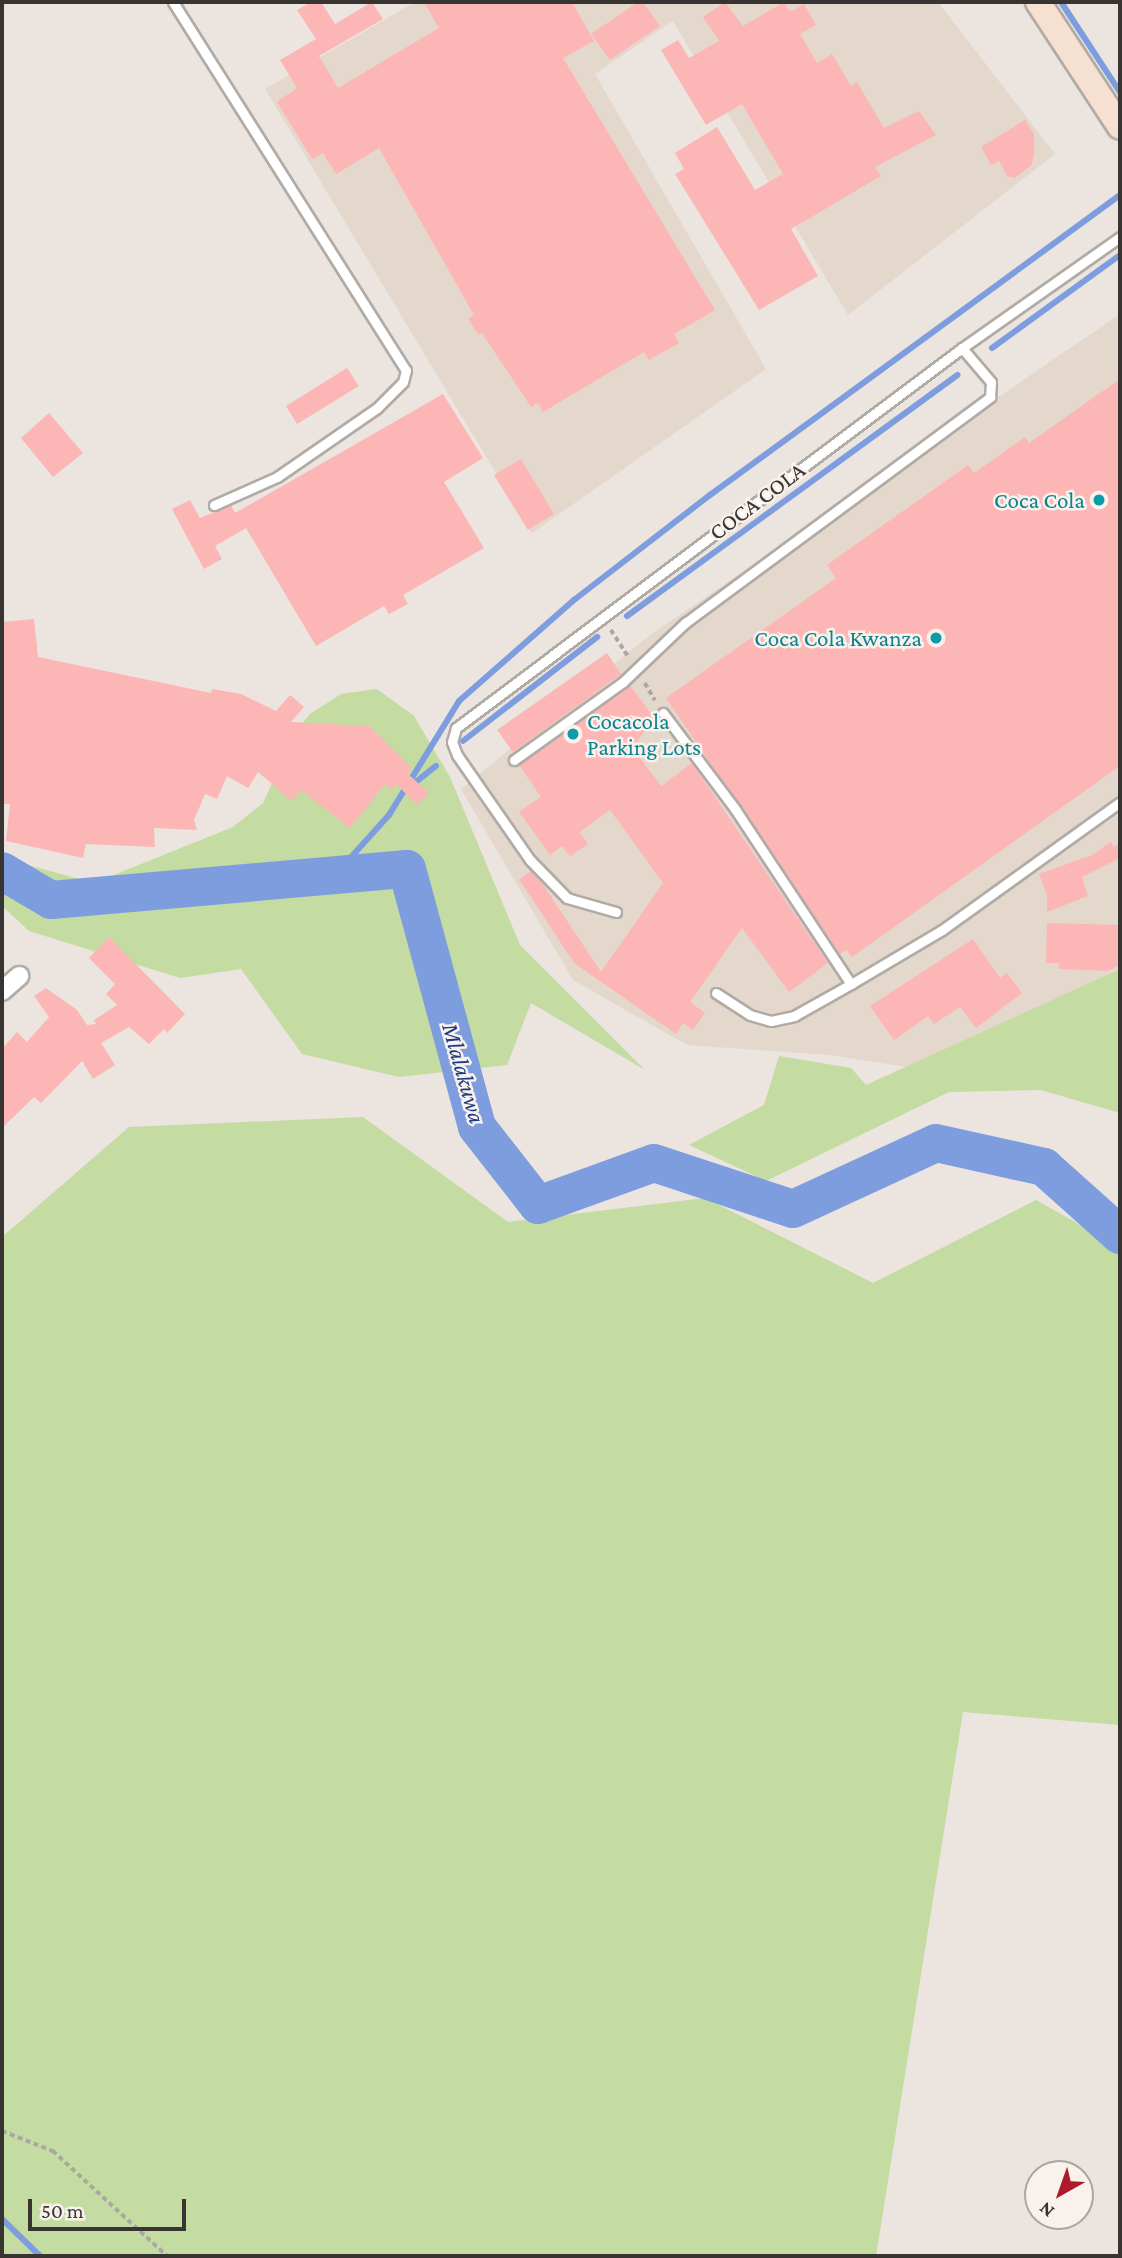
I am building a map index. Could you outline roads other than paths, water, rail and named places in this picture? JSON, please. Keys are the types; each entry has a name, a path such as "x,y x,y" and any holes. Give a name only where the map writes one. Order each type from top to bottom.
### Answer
{"main road":[{"path":"1038,2 1120,127"}],"street":[{"path":"2,991 19,976"}],"lane":[{"path":"173,2 406,370 403,383 377,408 277,477 214,505"},
{"name":"COCA COLA","path":"616,912 567,898 530,860 481,791 452,742 460,723 962,348 1120,237"},
{"path":"514,760 623,682 685,623 990,397 991,382 962,348"},
{"path":"663,713 735,809 851,984"},
{"path":"716,993 750,1016 771,1021 794,1016 942,930 1120,802"}],"waterway":[{"path":"1061,2 1120,92"},
{"path":"335,875 389,815 459,701 574,600 710,495 1120,195"},
{"path":"992,348 1120,255"},
{"path":"627,616 957,375"},
{"path":"463,741 597,637"},
{"path":"411,786 436,766"},
{"name":"Mlalakuwa","path":"2,871 51,900 407,869 477,1127 538,1205 654,1163 793,1209 936,1143 1044,1167 1120,1235"},
{"path":"2,2219 40,2256"}],"place":[{"name":"Coca Cola","path":"1099,500"},
{"name":"Coca Cola Kwanza","path":"936,638"},
{"name":"Cocacola Parking Lots","path":"573,734"}]}
